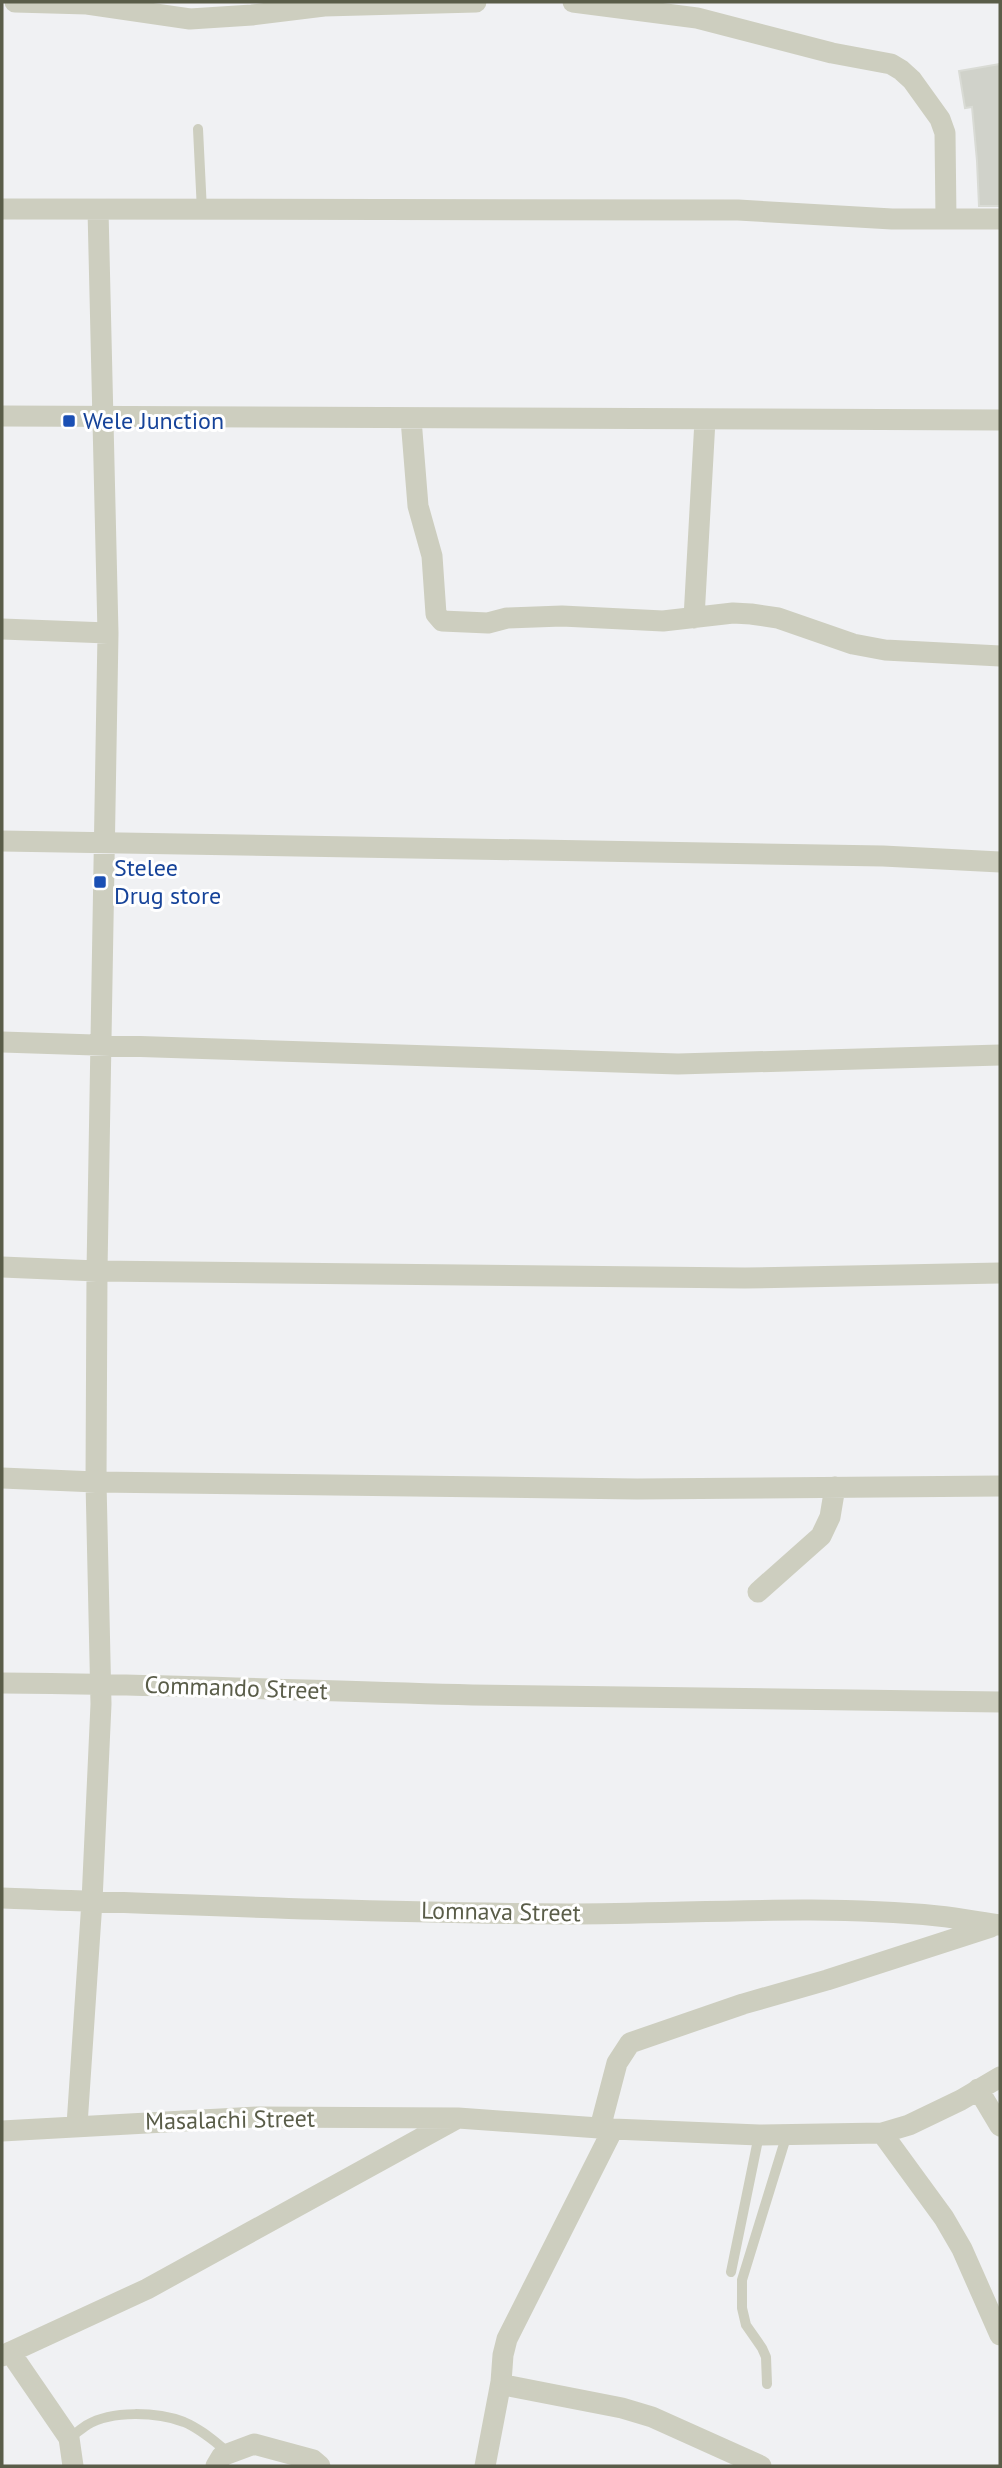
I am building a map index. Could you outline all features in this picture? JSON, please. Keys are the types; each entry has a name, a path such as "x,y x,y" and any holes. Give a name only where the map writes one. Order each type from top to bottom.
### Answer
{"street":[{"path":"15,2 87,4 190,19 324,6 477,2"},
{"path":"573,2 697,18 832,53 891,64 912,80 940,119 945,133 946,219"},
{"path":"2,209 724,210 892,219 1000,219"},
{"path":"77,2125 92,1901 101,1684 96,1482 97,1271 108,633 98,210"},
{"path":"2,416 1000,420"},
{"path":"411,419 418,506 432,556 438,618 442,621 488,624 507,618 562,615 653,622 733,613 751,614 778,618 853,644 885,650 1000,656"},
{"path":"694,618 705,420"},
{"path":"2,629 108,633"},
{"path":"2,841 883,856 1000,862"},
{"path":"2,1042 678,1063 1000,1055"},
{"path":"2,1267 97,1271 745,1278 1000,1273"},
{"path":"2,1478 96,1482 637,1489 1000,1486"},
{"path":"758,1592 821,1536 831,1517 835,1487"},
{"name":"Commando Street","path":"2,1683 471,1695 1000,1702"},
{"name":"Lomnava Street","path":"2,1898 487,1913 861,1911 939,1916 999,1925"},
{"path":"485,2466 501,2382 503,2355 512,2326 607,2129 617,2063 631,2043 743,2004 999,1925"},
{"name":"Masalachi Street","path":"2,2131 257,2117 458,2118 607,2129 759,2135 882,2133 909,2125 1000,2077"},
{"path":"978,2090 1000,2126"},
{"path":"73,2466 69,2438 6,2354 148,2289 458,2118"},
{"path":"882,2133 944,2218 962,2249 1000,2335"},
{"path":"501,2382 504,2385 622,2408 652,2417 761,2466"},
{"path":"222,2460 254,2444 313,2460 320,2466"}],"lane":[{"path":"198,129 202,211"},
{"path":"767,2384 766,2357 746,2325 742,2308 742,2280 787,2134"},
{"path":"731,2272 759,2135"},
{"path":"69,2438 88,2424 113,2417 138,2415 184,2422 202,2432 222,2460"}],"building":[{"path":"1000,64 1000,206 979,206 972,107 965,108 959,71"}],"place":[{"name":"Wele Junction","path":"69,421"},
{"name":"Stelee Drug store","path":"100,882"}]}
